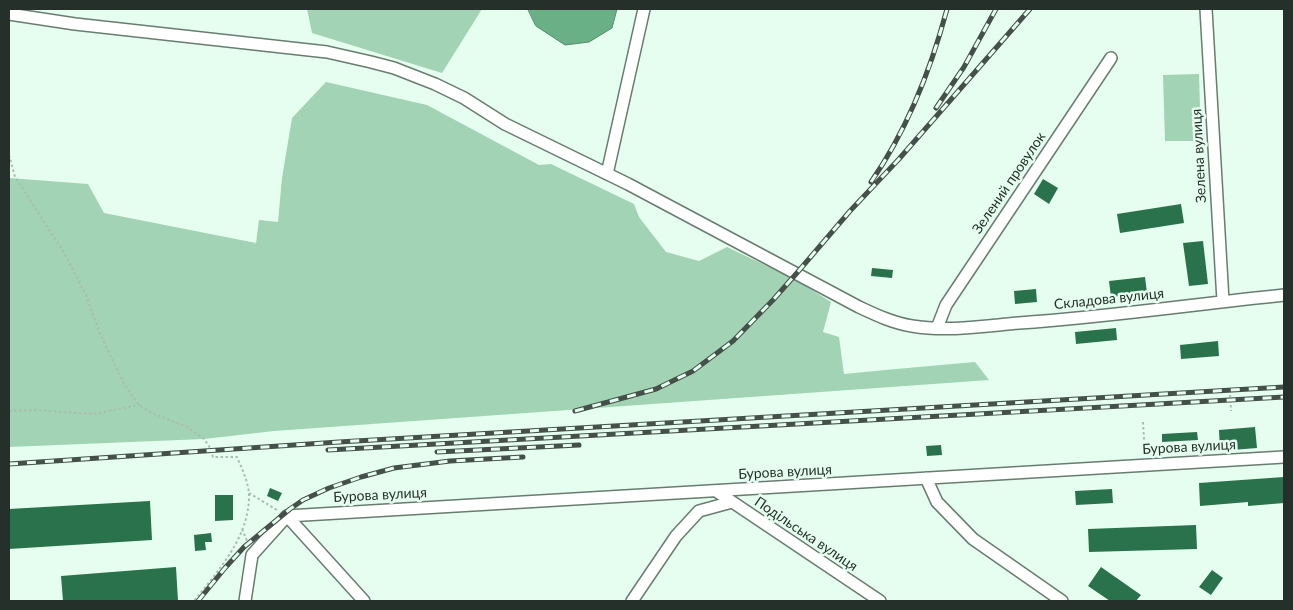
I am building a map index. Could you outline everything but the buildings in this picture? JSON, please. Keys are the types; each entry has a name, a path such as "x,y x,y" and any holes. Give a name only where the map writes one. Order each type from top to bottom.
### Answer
{"street":[{"path":"607,174 644,9"},
{"name":"Зелена вулиця","path":"1206,9 1223,301"},
{"name":"Складова вулиця","path":"9,14 75,24 327,52 394,68 464,98 505,124 607,174 859,307 894,322 937,328 1047,321 1284,295"},
{"name":"Зелений провулок","path":"937,328 946,305 1111,58"},
{"name":"Бурова вулиця","path":"287,516 1284,457"},
{"path":"926,478 937,502 973,540 1062,601"},
{"name":"Подільська вулиця","path":"716,491 880,601"},
{"path":"632,601 676,536 699,511 732,502"},
{"path":"245,601 252,555 287,516 364,601"}],"path":[{"path":"9,156 15,177 63,251 86,295 100,334 124,384 139,405 152,413 187,427 204,440 209,446 213,457 237,457 246,476 249,493 247,517 225,562 194,601"},
{"path":"1230,395 1231,411"},
{"path":"9,412 35,410 93,414 139,405"},
{"path":"1143,422 1146,465"},
{"path":"249,493 287,516"},
{"path":"242,529 252,555"}],"shaded area":[{"path":"307,9 482,9 442,73 312,33"},
{"path":"528,9 617,9 612,28 589,42 565,45 536,26"},
{"path":"1199,74 1201,141 1165,141 1163,75"},
{"path":"326,82 427,105 539,165 551,164 634,204 639,217 666,252 699,261 727,247 796,280 831,302 823,332 839,337 844,374 975,362 989,380 274,431 204,439 9,447 9,178 88,184 104,213 256,243 259,220 278,222 282,178 292,118"}],"railway":[{"path":"871,182 907,120 941,32 947,9"},
{"path":"936,108 964,67 996,9"},
{"path":"575,411 656,389 693,371 733,341 773,300 1030,9"},
{"path":"9,464 339,442 1284,387"},
{"path":"328,450 1284,397"},
{"path":"437,452 579,445"},
{"path":"198,601 244,547 290,509 303,500 329,488 394,468 450,461 523,457"}]}
